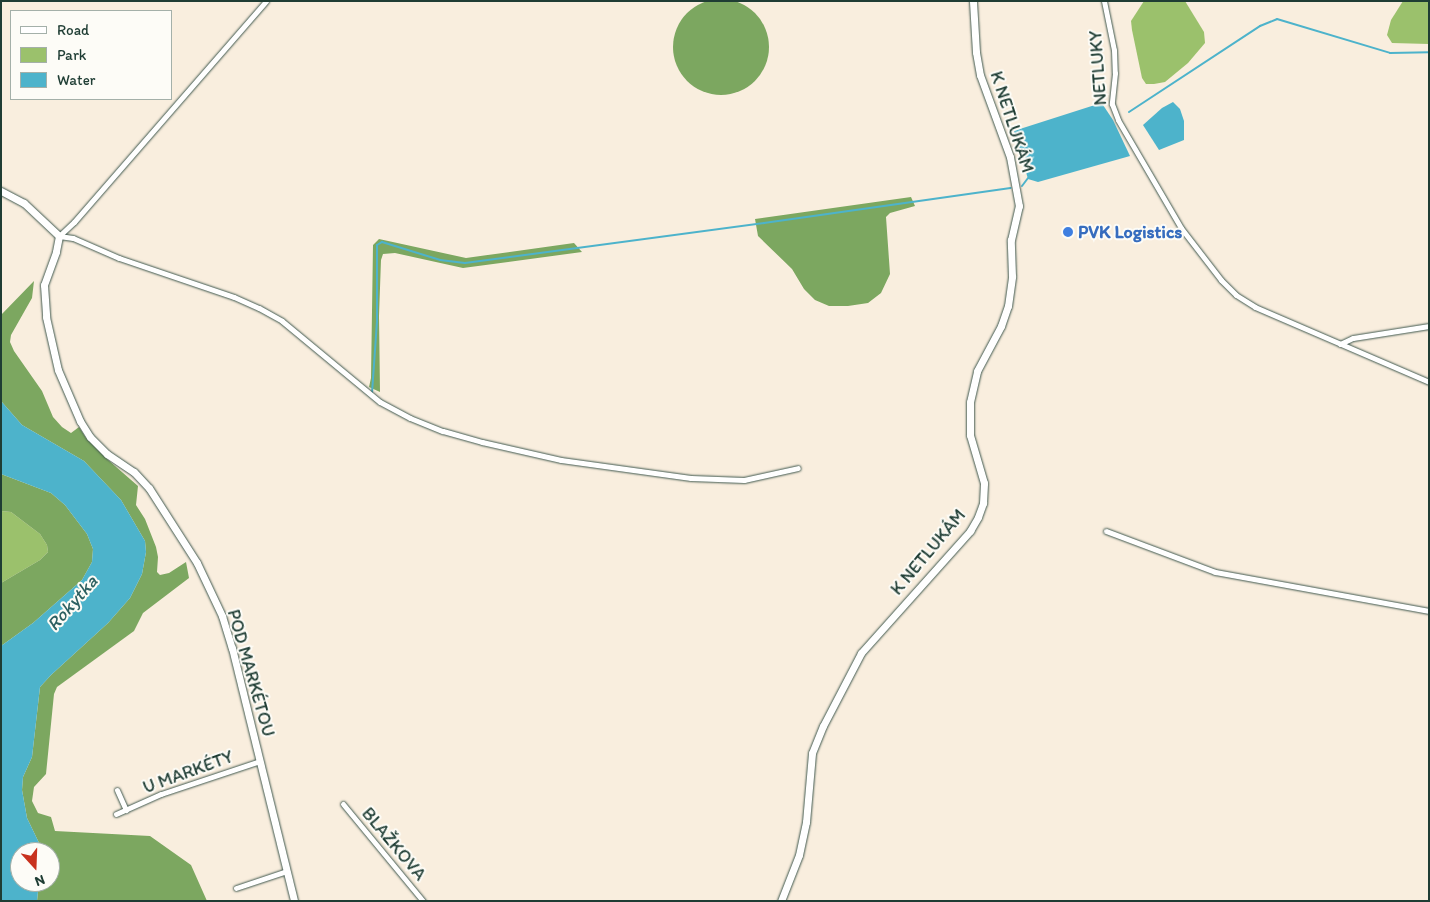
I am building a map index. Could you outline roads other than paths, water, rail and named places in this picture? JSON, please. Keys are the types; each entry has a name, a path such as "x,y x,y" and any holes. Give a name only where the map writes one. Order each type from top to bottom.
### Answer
{"street":[{"path":"59,236 74,222 266,1"},
{"name":"K NETLUKÁM","path":"781,901 799,855 807,815 812,753 823,726 861,654 970,531 983,504 984,483 970,435 970,402 977,371 1001,326 1008,306 1012,276 1011,240 1018,206 1010,158 980,75 976,52 973,1"},
{"name":"NETLUKY","path":"1104,1 1114,50 1116,73 1112,104 1118,120 1181,228 1236,295 1255,307 1429,382"},
{"path":"1,191 24,203 59,236 74,238 119,258 234,297 259,308 282,321 380,402 410,418 443,431 561,460 691,478 744,480 798,468"},
{"name":"POD MARKÉTOU","path":"59,236 56,252 44,284 46,317 58,370 80,421 90,437 107,454 134,472 149,488 197,563 228,632 294,901"},
{"path":"1340,344 1345,340 1354,338 1429,326"},
{"path":"1106,531 1215,572 1429,611"},
{"name":"U MARKÉTY","path":"116,814 160,794 260,761"},
{"name":"U MARKÉTY","path":"117,790 126,810"},
{"name":"BLAŽKOVA","path":"343,804 423,901"},
{"path":"236,888 287,871"}],"water":[{"path":"1173,102 1180,109 1184,121 1184,140 1159,150 1143,125 1162,108"},
{"path":"1098,104 1103,105 1113,120 1130,156 1038,182 1028,179 1014,131"},
{"name":"Rokytka","path":"1,401 22,425 84,461 121,500 145,541 146,552 142,574 130,598 108,623 40,687 32,757 23,777 22,790 27,818 39,842 10,842 10,892 38,892 37,901 1,901 1,646 33,623 82,580 92,562 93,549 87,534 65,505 51,493 1,474"}],"waterway":[{"path":"1129,112 1260,26 1277,19 1390,53 1429,52"},
{"path":"1022,186 1028,178"},
{"path":"372,393 377,322 377,245 382,242 440,260 465,263 1011,188"}],"place":[{"name":"PVK Logistics","path":"1068,232"}]}
